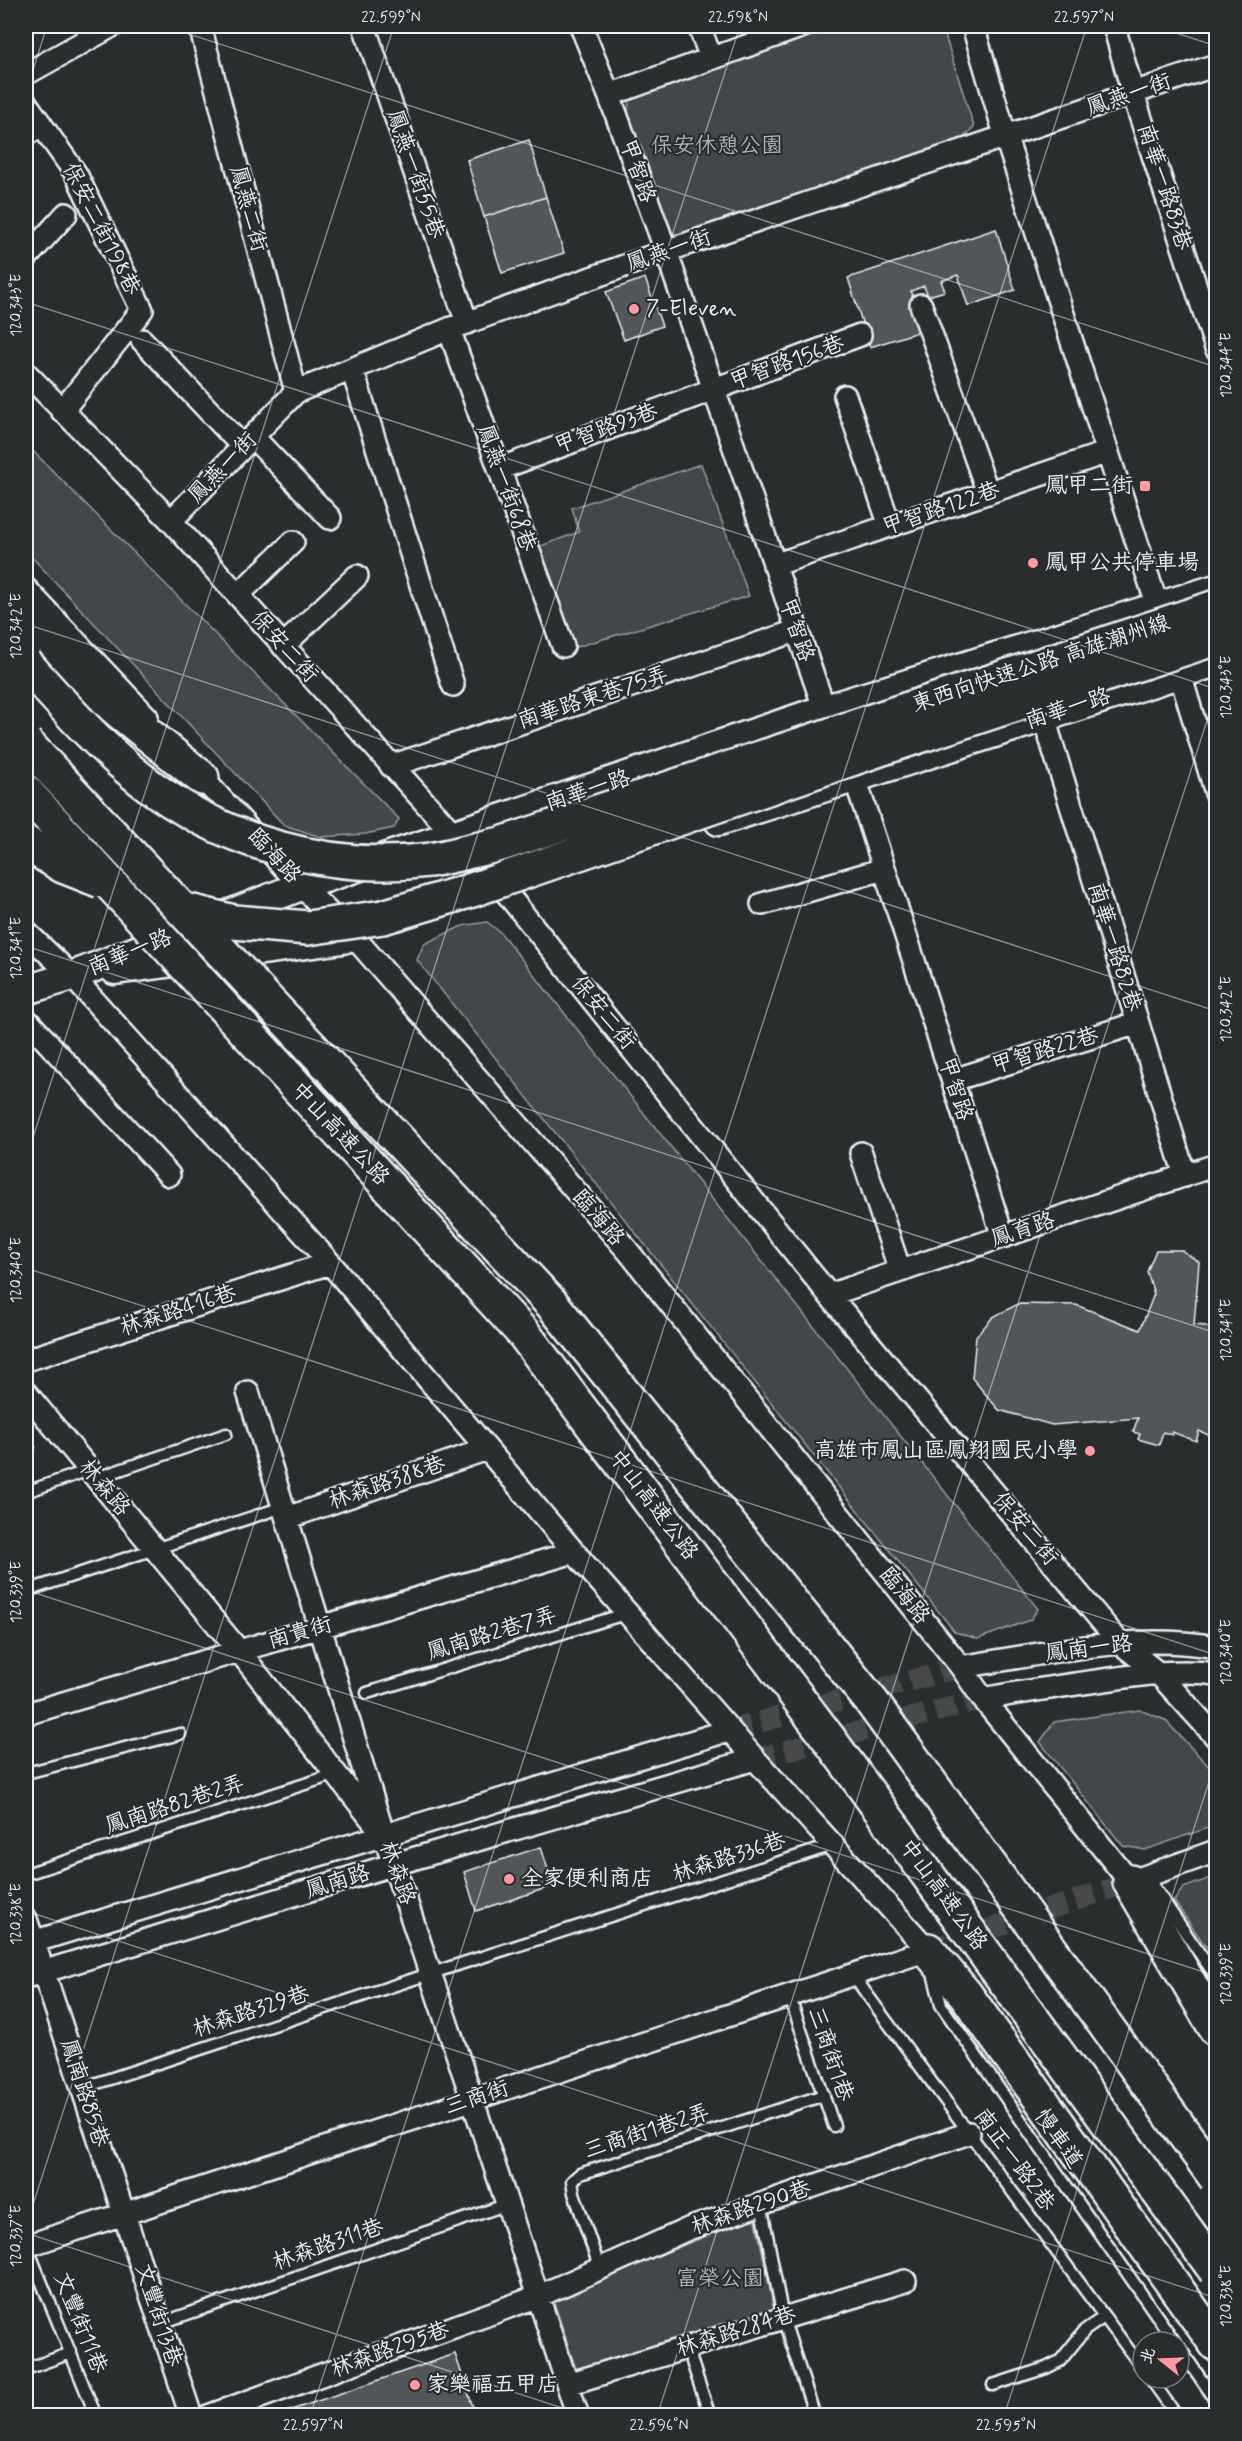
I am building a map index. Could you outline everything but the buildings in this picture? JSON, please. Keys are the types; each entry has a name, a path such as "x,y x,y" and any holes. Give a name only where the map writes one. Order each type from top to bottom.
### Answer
{"highway":[{"name":"東西向快速公路 高雄潮州線","path":"873,735 1216,608"},
{"path":"26,622 100,696 202,778"},
{"name":"東西向快速公路 高雄潮州線","path":"873,735 1216,638"},
{"path":"26,664 92,736 143,781 185,809 246,839 290,851 360,862 428,860 501,843 873,735"},
{"path":"26,843 63,866 133,895 234,922 308,928 383,917 472,890 873,735"},
{"name":"中山高速公路","path":"26,743 552,1304 871,1701 1216,2178"},
{"name":"中山高速公路","path":"26,792 524,1334 829,1739 1216,2271"},
{"path":"1138,1880 1216,2029"},
{"path":"928,1950 966,1995 1216,2344"}],"main road":[{"name":"南華一路","path":"72,976 301,886 823,710 1216,589"},
{"name":"南華一路","path":"72,976 354,938 1216,662"},
{"path":"26,990 72,976"}],"street":[{"path":"26,74 112,26"},
{"name":"鳳燕二街","path":"200,26 296,392"},
{"name":"鳳燕一街55巷","path":"364,26 458,326"},
{"name":"甲智路","path":"581,26 609,94 666,251 823,710 855,778 1003,1237"},
{"path":"699,26 711,58"},
{"path":"609,94 803,26"},
{"path":"973,26 1006,138 1180,673 1216,793"},
{"name":"南華一路83巷","path":"1114,26 1133,94 1216,348"},
{"name":"鳳燕一街","path":"171,521 296,392 458,326 666,251 1006,138 1216,65"},
{"name":"保安二街198巷","path":"26,103 33,129 76,174 142,310 62,411"},
{"path":"26,258 66,214"},
{"path":"921,305 988,493"},
{"name":"鳳燕一街68巷","path":"458,326 499,469 563,646"},
{"name":"甲智路156巷","path":"714,390 860,335"},
{"path":"142,340 330,518"},
{"path":"352,369 453,685"},
{"name":"保安二街","path":"26,374 171,521 456,835 504,890 829,1294 1119,1642 1158,1673 1216,1737"},
{"name":"甲智路93巷","path":"499,469 714,390"},
{"path":"845,396 890,526"},
{"name":"甲智路122巷","path":"774,565 1108,453"},
{"path":"238,595 293,542"},
{"path":"283,646 357,576"},
{"name":"臨海路","path":"26,589 301,886 354,938 628,1251 961,1667 982,1699 1138,1880"},
{"name":"南華路東巷75弄","path":"391,766 796,631"},
{"name":"南華一路82巷","path":"1044,718 1185,1176"},
{"path":"762,904 884,869"},
{"path":"26,932 72,976 330,1263 574,1552 754,1759 928,1950"},
{"path":"26,1019 169,1174"},
{"name":"甲智路22巷","path":"953,1080 1138,1023"},
{"path":"861,1153 900,1271"},
{"name":"鳳育路","path":"829,1294 1216,1165"},
{"name":"林森路416巷","path":"26,1360 330,1263"},
{"path":"248,1392 384,1835"},
{"name":"林森路","path":"26,1393 239,1651 384,1835 578,2415"},
{"name":"林森路388巷","path":"285,1513 487,1449"},
{"name":"南貴街","path":"26,1714 574,1552"},
{"name":"鳳南一路","path":"961,1667 1119,1642 1192,1643 1216,1647"},
{"name":"鳳南一路","path":"982,1699 1034,1689 1158,1673 1198,1671 1216,1674"},
{"name":"鳳南路","path":"29,1943 730,1730"},
{"name":"鳳南路","path":"34,1975 395,1864 754,1759"},
{"path":"1138,1880 1216,1851"},
{"name":"鳳南路85巷","path":"26,1919 34,1975 82,2088 124,2214"},
{"name":"三商街","path":"26,2245 928,1950"},
{"name":"林森路290巷","path":"539,2296 688,2229 969,2133"},
{"name":"文豐街13巷","path":"124,2214 191,2415"},
{"name":"林森路284巷","path":"568,2384 905,2281"},
{"name":"林森路295巷","path":"208,2415 539,2296"}],"lane":[{"path":"26,1492 226,1434"},
{"name":"林森路388巷","path":"26,1591 155,1549 285,1513"},
{"name":"鳳南路2巷7弄","path":"367,1693 628,1613"},
{"path":"26,1773 180,1734"},
{"name":"鳳南路82巷2弄","path":"26,1874 336,1773"},
{"name":"林森路336巷","path":"432,1973 833,1845"},
{"path":"1138,1880 1216,1977"},
{"path":"1138,1880 1216,2016"},
{"name":"慢車道","path":"928,1950 941,2006 1167,2330"},
{"name":"林森路329巷","path":"82,2088 432,1973"},
{"name":"南正一路2巷","path":"852,1974 1131,2353"},
{"name":"三商街1巷","path":"789,1995 834,2126"},
{"name":"三商街1巷2弄","path":"600,2269 574,2193 572,2181 580,2174 824,2096"},
{"name":"林森路311巷","path":"161,2324 508,2204"},
{"path":"761,2204 783,2318 814,2415"},
{"name":"文豐街11巷","path":"26,2245 96,2415"},
{"path":"993,2385 1046,2368 1060,2361 1086,2330 1104,2317"},
{"path":"687,2347 710,2415"},
{"path":"26,2369 71,2353"},
{"path":"1191,2365 1216,2401"},
{"path":"1159,2390 1177,2415"}],"green space":[{"name":"保安休憩公園","path":"841,26 942,26 974,127 962,139 683,236 667,231 628,118 629,99"},
{"path":"26,444 399,819 394,828 365,834 321,837 284,825 26,551"},
{"path":"701,464 749,596 559,652 522,553 579,532 572,508"},
{"path":"487,922 500,932 1038,1609 1030,1620 978,1639 955,1632 417,960 424,944 462,926"},
{"path":"26,1435 36,1447 26,1475"},
{"path":"1140,1710 1165,1720 1216,1774 1216,1825 1145,1850 1123,1846 1040,1742 1054,1722"},
{"path":"1216,1876 1216,1961 1174,1901 1183,1888"},
{"name":"富榮公園","path":"755,2216 774,2310 577,2372 553,2299"}],"tunnel":[{"path":"730,1730 961,1667"},
{"path":"755,1759 983,1699"},
{"path":"928,1950 1130,1882"}],"place":[{"name":"7-Eleven","path":"634,309"},
{"name":"鳳甲二街","path":"1145,486"},
{"name":"鳳甲公共停車場","path":"1033,563"},
{"name":"高雄市鳳山區鳳翔國民小學","path":"1090,1451"},
{"name":"全家便利商店","path":"509,1879"},
{"name":"家樂福五甲店","path":"415,2385"}]}
